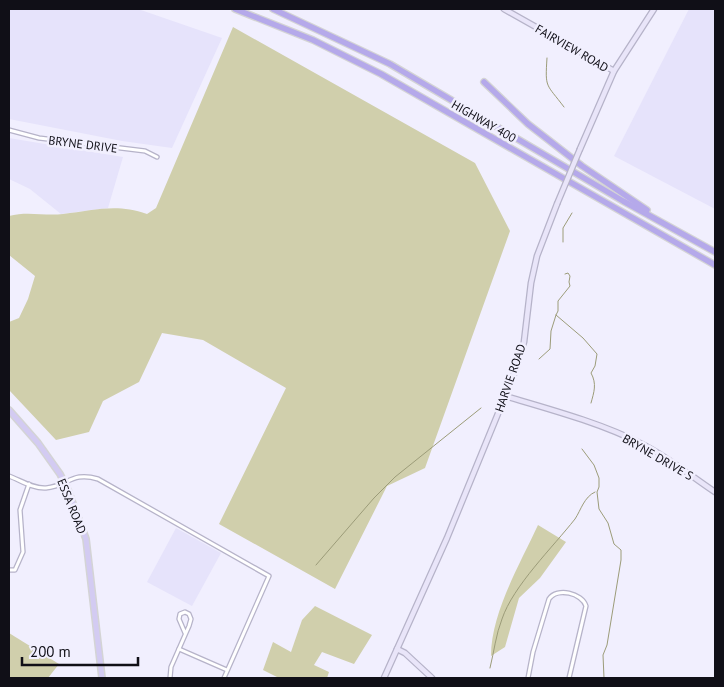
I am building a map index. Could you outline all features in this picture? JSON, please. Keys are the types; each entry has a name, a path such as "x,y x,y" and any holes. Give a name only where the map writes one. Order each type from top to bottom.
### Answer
{"highway":[{"name":"HIGHWAY 400","path":"235,9 313,40 381,74 715,265"},
{"name":"HIGHWAY 400","path":"272,9 390,64 715,252"},
{"path":"484,82 535,130 582,166 648,210 662,222"}],"main road":[{"name":"ESSA ROAD","path":"9,410 38,443 64,482 86,539 102,678"}],"street":[{"name":"FAIRVIEW ROAD","path":"504,9 614,71"},
{"name":"HARVIE ROAD","path":"384,678 447,538 519,360 524,342 531,283 537,256 557,204 614,71 654,9"},
{"name":"BRYNE DRIVE","path":"9,130 39,138 145,151 157,157"},
{"name":"BRYNE DRIVE S","path":"505,396 620,434 643,445 715,492"},
{"path":"9,476 29,484 47,488 79,476 98,479 269,576 224,678"},
{"path":"9,570 15,570 23,552 20,510 29,484"},
{"path":"528,678 533,652 549,599 554,593 561,592 580,597 585,601 586,606 569,678"},
{"path":"170,678 171,667 191,619 189,614 185,612 180,614 179,619 185,633"},
{"path":"179,649 227,670"},
{"path":"397,649 405,653 432,678"}],"shaded area":[{"path":"9,9 138,9 222,38 172,148 122,141 9,119"},
{"path":"689,9 715,9 715,209 614,156"},
{"path":"9,138 123,157 108,208 61,214 30,189 9,179"},
{"path":"176,528 221,553 192,606 147,582"}],"green space":[{"path":"233,27 475,163 510,231 425,468 387,486 335,589 219,524 286,388 203,340 162,333 139,382 103,401 89,432 56,440 9,390 9,322 19,318 28,299 35,276 9,255 9,216 22,214 63,214 115,208 147,214 156,208"},
{"path":"538,525 566,542 540,578 519,598 505,647 491,656 492,640 501,606"},
{"path":"315,606 372,635 354,664 322,652 314,665 329,672 327,678 279,678 263,670 273,642 291,652 302,620"},
{"path":"9,633 59,664 48,678 9,678"}],"waterway":[{"path":"547,58 546,75 548,85 564,107"},
{"path":"563,242 563,228 572,213"},
{"path":"539,359 550,349 551,331 558,311 558,301 570,286 570,276 568,273 565,274"},
{"path":"556,315 583,338 597,354 595,366 591,373 594,384 591,403"},
{"path":"316,565 374,498 395,477 481,408"},
{"path":"582,449 594,465 599,478 597,492 599,509 608,523 614,544 621,550 607,645 603,655 604,678"},
{"path":"490,668 500,625 507,606 534,567 575,519 585,500 595,492"}]}
